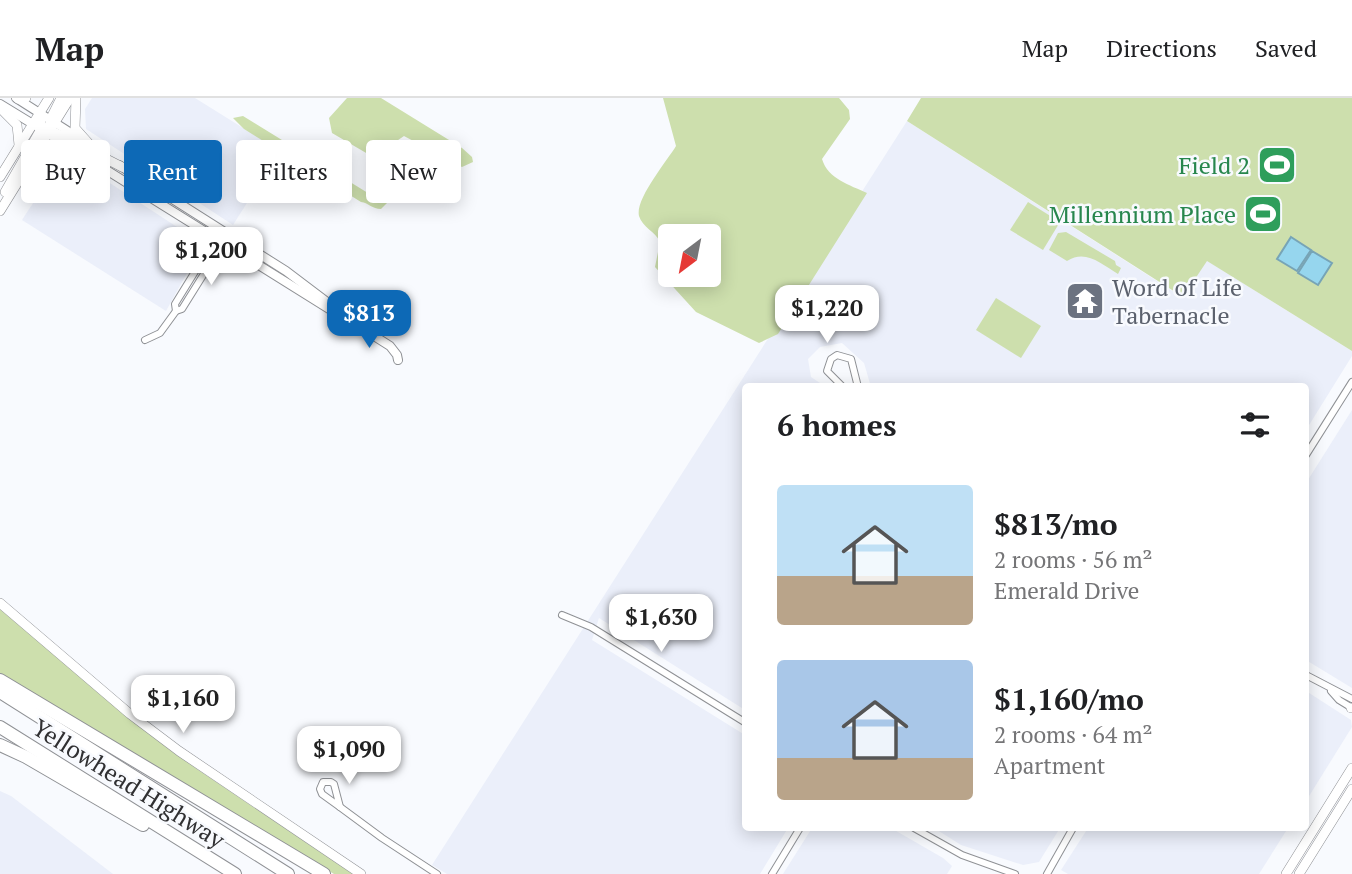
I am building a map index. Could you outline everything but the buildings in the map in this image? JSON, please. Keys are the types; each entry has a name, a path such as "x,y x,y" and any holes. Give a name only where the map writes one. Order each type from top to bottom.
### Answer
{"highway":[{"path":"0,680 324,874"},
{"name":"Yellowhead Highway","path":"0,692 288,874"},
{"name":"Yellowhead Highway","path":"0,727 235,874"},
{"path":"0,745 26,757 132,819 200,852"}],"main road":[{"path":"49,98 40,113 46,127 122,167"},
{"path":"40,140 61,98"},
{"path":"1,210 3,195 46,127 71,98"},
{"path":"76,98 75,128 86,140"},
{"path":"0,106 17,125 19,145"},
{"path":"0,177 19,145 46,127"},
{"path":"1,210 21,179"},
{"path":"0,603 130,715 178,751 361,874"},
{"path":"1286,874 1352,768"},
{"path":"1298,874 1352,789"}],"street":[{"path":"20,98 40,113"},
{"path":"0,106 76,140"},
{"path":"46,127 59,140"},
{"path":"110,159 286,271 360,327 390,346 398,360"},
{"path":"110,173 360,327"},
{"path":"145,340 160,333 176,311 182,309 217,253 218,242 225,232"},
{"path":"840,383 827,371 831,359 836,355 851,359 857,383"},
{"path":"1309,450 1352,382"},
{"path":"562,615 591,626 742,720"},
{"path":"1309,677 1352,699"},
{"path":"1330,690 1352,708"},
{"path":"340,807 437,874"},
{"path":"772,874 798,831"},
{"path":"919,831 970,859 1015,874"},
{"path":"1046,874 1071,831"}],"shaded area":[{"path":"92,98 195,98 262,140 236,140 236,203 247,203 233,225 199,203 222,203 222,140 124,140 124,154 110,145 110,140 103,140 86,129 85,109"},
{"path":"907,121 1182,297 1206,260 1352,351 1352,356 1309,425 1309,383 870,383 864,363 842,343 820,347 808,359 811,377 820,383 742,383 742,708 599,618 592,640 742,733 742,831 786,831 760,874 447,874 432,865"},
{"path":"110,183 124,192 124,203 140,203 203,244 166,311 22,220 33,203 110,203"},
{"path":"1352,410 1352,688 1309,662 1309,478"},
{"path":"1309,693 1351,720 1352,727 1309,796"},
{"path":"0,791 11,796 113,874 0,874"},
{"path":"810,831 896,831 952,866 947,874 783,874"},
{"path":"939,831 1058,831 1039,862 1023,865 961,845"},
{"path":"1086,831 1286,831 1259,874 1068,874 1061,870"}],"green space":[{"path":"347,98 381,98 449,140 411,140 404,136 398,140 366,140 366,153 352,145 352,140 344,140 332,133 329,118"},
{"path":"663,98 839,98 849,110 850,119 822,159 834,176 867,193 778,334 759,343 696,312 673,287 721,287 721,224 658,224 658,239 639,216 642,200 676,146"},
{"path":"921,98 1352,98 1352,351 1207,261 1183,297 907,121"},
{"path":"243,116 282,140 262,140 233,118"},
{"path":"461,147 472,157 473,162 462,167"},
{"path":"352,183 366,192 366,203 387,203 381,209 361,202 352,196"},
{"path":"1028,202 1060,222 1043,250 1010,230"},
{"path":"1066,232 1115,261 1121,268 1118,274 1093,259 1081,257 1067,261 1049,250 1058,233"},
{"path":"996,298 1041,326 1021,358 976,330"},
{"path":"0,609 128,717 197,769 353,874 334,874 0,673"}],"water":[{"path":"1291,237 1311,250 1297,271 1277,259"},
{"path":"1312,251 1332,263 1318,285 1298,273"}],"place":[{"name":"Field 2","path":"1277,165"},
{"name":"Millennium Place","path":"1263,214"},
{"name":"Word of Life Tabernacle","path":"1085,301"}]}
